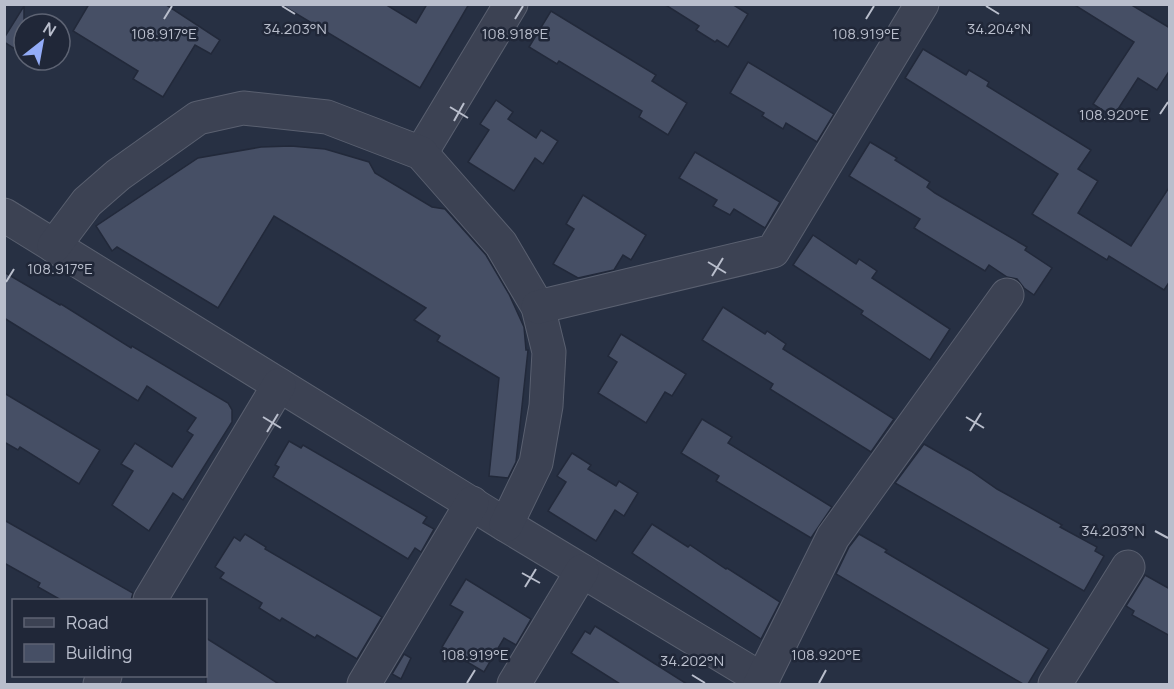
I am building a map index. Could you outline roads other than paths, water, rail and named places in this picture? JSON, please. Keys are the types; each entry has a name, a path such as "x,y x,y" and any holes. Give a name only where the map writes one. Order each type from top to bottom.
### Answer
{"street":[{"path":"421,153 511,4"},
{"path":"537,307 773,250 922,4"},
{"path":"54,246 87,202 117,175 198,118 243,108 327,117 421,153 501,244 537,307 549,352 546,406 536,463 506,525"},
{"path":"4,215 762,682 832,537 1007,295"},
{"path":"151,599 279,385"},
{"path":"364,684 472,503"},
{"path":"1055,684 1128,567"},
{"path":"514,684 582,571"}]}
